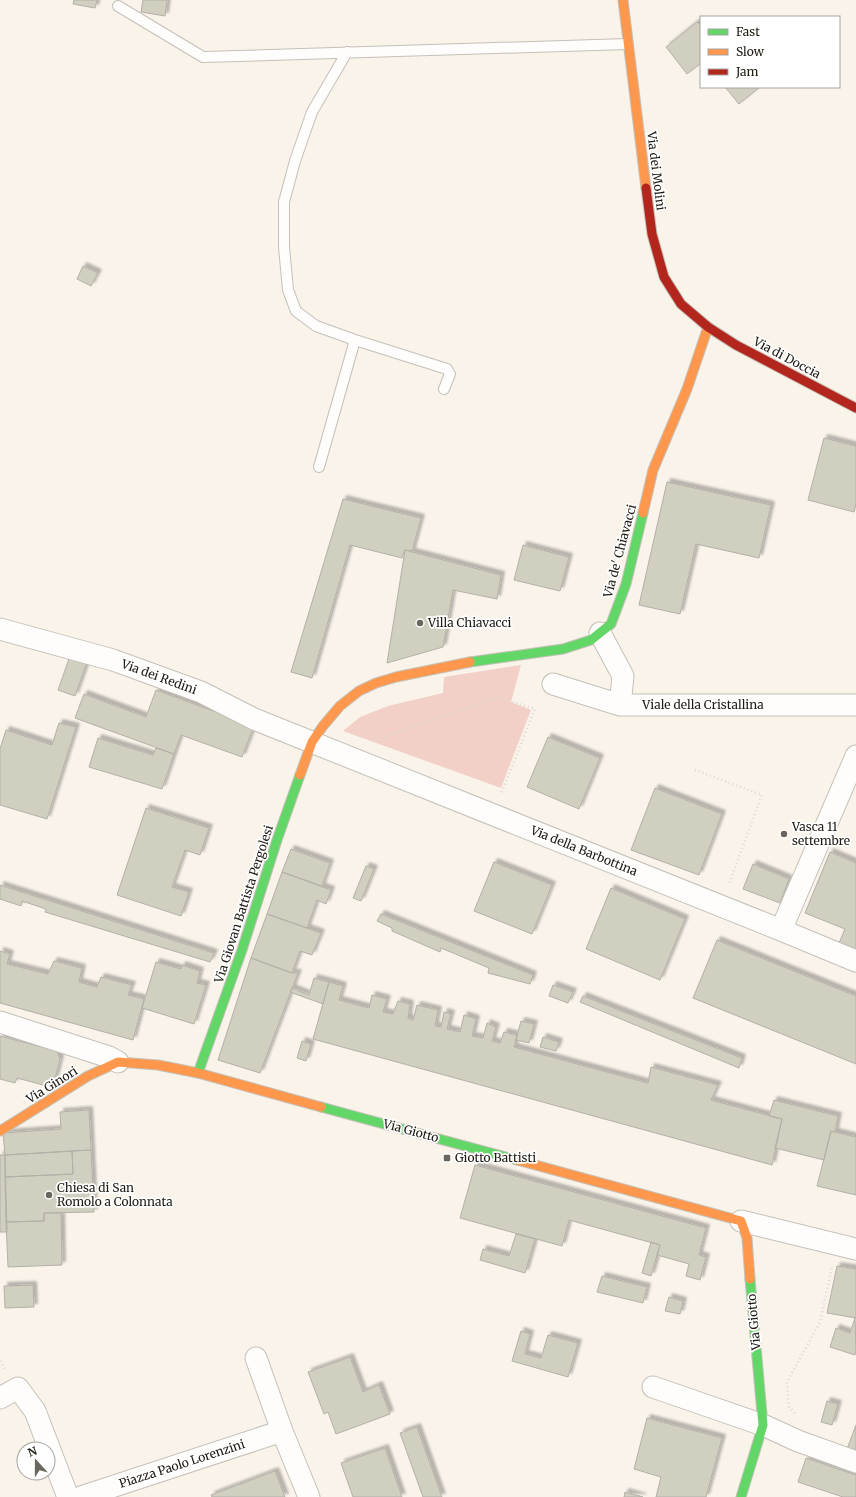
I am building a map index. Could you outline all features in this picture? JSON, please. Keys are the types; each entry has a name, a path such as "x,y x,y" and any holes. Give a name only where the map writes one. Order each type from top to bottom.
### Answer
{"street":[{"name":"Via dei Molini","path":"623,0 652,234 664,277 681,304 708,327"},
{"name":"Via di Doccia","path":"708,327 736,345 856,408"},
{"name":"Via de' Chiavacci","path":"312,742 322,726 340,706 359,691 376,683 396,677 456,664 563,649 591,640 611,624 626,584 653,470 687,389 708,327"},
{"name":"Via dei Redini","path":"0,629 113,660 201,692 254,719 312,742"},
{"path":"600,633 623,676 620,705"},
{"name":"Viale della Cristallina","path":"553,684 620,705 856,705"},
{"name":"Via della Barbottina","path":"312,742 856,961"},
{"name":"Via Giovan Battista Pergolesi","path":"198,1073 242,950 277,840 312,742"},
{"path":"781,930 856,756"},
{"path":"0,1022 109,1057 118,1062"},
{"name":"Via Giotto","path":"118,1062 158,1065 198,1073 740,1221 846,1247"},
{"name":"Via Ginori","path":"0,1131 88,1076 118,1062"},
{"name":"Via Giotto","path":"740,1221 747,1238 762,1425"},
{"path":"256,1358 282,1431 309,1497"},
{"path":"653,1387 762,1425 798,1441 856,1462"},
{"path":"9,1393 35,1411 68,1497"},
{"path":"741,1497 762,1425"},
{"name":"Piazza Paolo Lorenzini","path":"81,1497 282,1431"}],"lane":[{"path":"118,6 202,57 628,44"},
{"path":"347,52 312,112 294,161 284,202 284,247 288,290 296,311 316,326 355,340 448,369 450,374 444,389"},
{"path":"320,467 355,340"}],"path":[{"path":"337,753 498,697 535,709 493,815"},
{"path":"695,770 762,795 721,906"},
{"path":"798,1441 804,1422 789,1407 787,1382 820,1322 846,1247"}],"shaded area":[{"path":"521,665 511,702 531,710 501,788 343,731 360,717 388,706 443,693 444,677"}],"building":[{"path":"74,0 97,0 95,8 73,4"},
{"path":"143,0 167,0 165,16 141,12"},
{"path":"697,22 700,25 700,64 687,74 666,47"},
{"path":"726,88 759,88 739,104"},
{"path":"83,266 98,273 91,286 77,279"},
{"path":"824,438 856,446 856,503 854,512 808,500"},
{"path":"667,482 771,505 759,558 696,544 680,614 639,605"},
{"path":"343,499 421,518 412,551 405,550 402,558 350,545 312,678 291,672"},
{"path":"523,545 569,557 560,591 514,580"},
{"name":"Villa Chiavacci","path":"405,550 501,575 497,599 453,590 443,647 387,663"},
{"path":"70,656 87,662 75,696 58,690"},
{"path":"156,690 254,726 242,757 181,735 174,754 75,718 84,694 146,717"},
{"path":"59,723 76,727 47,819 0,805 0,749 6,730 52,745"},
{"path":"548,737 600,758 579,809 527,787"},
{"path":"98,738 153,755 156,748 174,754 162,789 89,767"},
{"path":"655,788 722,814 699,875 631,850"},
{"path":"146,808 209,828 200,855 185,850 172,887 189,892 181,916 117,895"},
{"path":"291,849 330,863 322,886 282,872"},
{"path":"830,852 856,863 856,949 839,943 845,929 805,913"},
{"path":"494,862 552,885 532,934 474,911"},
{"path":"753,864 789,879 780,903 743,889"},
{"path":"366,866 374,869 361,901 353,898"},
{"path":"282,872 331,890 326,904 317,900 307,928 267,914"},
{"path":"0,885 214,953 210,962 45,912 46,909 22,901 21,906 0,899"},
{"path":"611,888 685,919 660,980 586,949"},
{"path":"267,914 321,933 312,955 300,951 292,973 251,958"},
{"path":"381,914 533,975 530,984 488,973 489,968 441,948 440,952 392,931 392,928 377,921"},
{"path":"717,940 856,996 856,1064 693,998"},
{"path":"0,951 10,954 7,964 48,974 54,961 82,968 79,982 97,987 101,977 132,985 128,995 144,999 133,1040 0,1003"},
{"path":"251,958 292,973 298,973 260,1073 218,1060"},
{"path":"156,962 181,969 182,965 200,971 197,983 206,985 194,1024 142,1008"},
{"path":"314,978 329,982 323,1004 290,992 292,988 309,995"},
{"path":"329,982 343,986 339,1000 369,1008 372,995 387,999 383,1012 393,1014 398,1001 410,1004 408,1018 413,1020 417,1005 438,1010 435,1026 441,1027 444,1012 451,1014 447,1029 460,1032 464,1015 476,1019 472,1036 483,1038 487,1023 496,1027 492,1041 500,1043 504,1032 517,1035 514,1047 648,1083 651,1067 718,1085 711,1100 782,1119 772,1165 313,1039"},
{"path":"553,985 573,992 568,1003 549,996"},
{"path":"583,996 742,1058 739,1068 580,1002"},
{"path":"521,1021 534,1024 529,1043 516,1040"},
{"path":"0,1036 57,1051 60,1059 55,1079 43,1085 17,1078 15,1083 0,1079"},
{"path":"543,1037 559,1042 556,1051 540,1047"},
{"path":"302,1041 311,1044 306,1061 297,1058"},
{"path":"774,1100 838,1116 835,1132 831,1131 824,1160 775,1148 782,1119 769,1116"},
{"path":"89,1110 91,1150 5,1155 3,1133 61,1129 60,1112"},
{"path":"831,1131 856,1137 856,1195 817,1186"},
{"name":"Chiesa di San Romolo a Colonnata","path":"91,1150 94,1212 44,1213 44,1221 6,1222 5,1177 73,1174 72,1151"},
{"path":"72,1151 73,1174 5,1177 5,1155"},
{"path":"0,1155 5,1155 7,1232 0,1232"},
{"path":"475,1165 706,1228 699,1255 706,1257 700,1280 686,1276 689,1264 657,1255 660,1245 569,1220 562,1246 460,1218"},
{"path":"44,1213 61,1213 62,1265 8,1267 6,1222 44,1221"},
{"path":"516,1234 535,1239 525,1273 480,1260 483,1249 509,1256"},
{"path":"651,1242 660,1245 651,1276 642,1273"},
{"path":"837,1266 856,1269 856,1318 827,1313"},
{"path":"602,1276 647,1287 643,1303 597,1292"},
{"path":"33,1285 34,1307 5,1308 4,1286"},
{"path":"669,1297 683,1301 680,1314 665,1311"},
{"path":"855,1318 855,1355 830,1347 836,1328 850,1333"},
{"path":"521,1331 530,1334 525,1354 541,1358 548,1335 578,1343 568,1377 512,1361"},
{"path":"350,1357 363,1392 379,1385 390,1414 336,1434 328,1412 324,1414 308,1372"},
{"path":"827,1401 838,1404 832,1425 821,1422"},
{"path":"647,1418 722,1438 706,1497 656,1497 661,1477 634,1469"},
{"path":"856,1425 856,1452 847,1449"},
{"path":"417,1427 442,1497 423,1497 400,1433"},
{"path":"385,1448 402,1497 353,1497 341,1463"},
{"path":"806,1458 856,1475 856,1497 843,1497 798,1482"},
{"path":"275,1471 285,1497 212,1497 211,1495"},
{"path":"625,1492 643,1497 624,1497"}],"traffic: fast":[{"path":"470,662 563,649 591,640 611,624 626,584 643,513"},
{"path":"198,1073 242,950 277,840 300,775"},
{"path":"321,1107 517,1160"},
{"path":"741,1497 763,1425 750,1279"}],"traffic: slow":[{"path":"623,0 646,188"},
{"path":"643,513 653,470 687,389 708,327"},
{"path":"300,775 312,742 323,726 340,706 359,691 376,683 396,677 470,662"},
{"path":"0,1131 88,1076 118,1062 158,1065 198,1073 321,1107"},
{"path":"517,1160 741,1221 747,1238 750,1279"}],"traffic: jam":[{"path":"646,188 652,234 664,277 681,304 708,327 736,345 856,408"}],"place":[{"name":"Villa Chiavacci","path":"420,623"},
{"name":"Vasca 11 settembre","path":"784,834"},
{"name":"Giotto Battisti","path":"447,1158"},
{"name":"Chiesa di San Romolo a Colonnata","path":"49,1195"}]}
